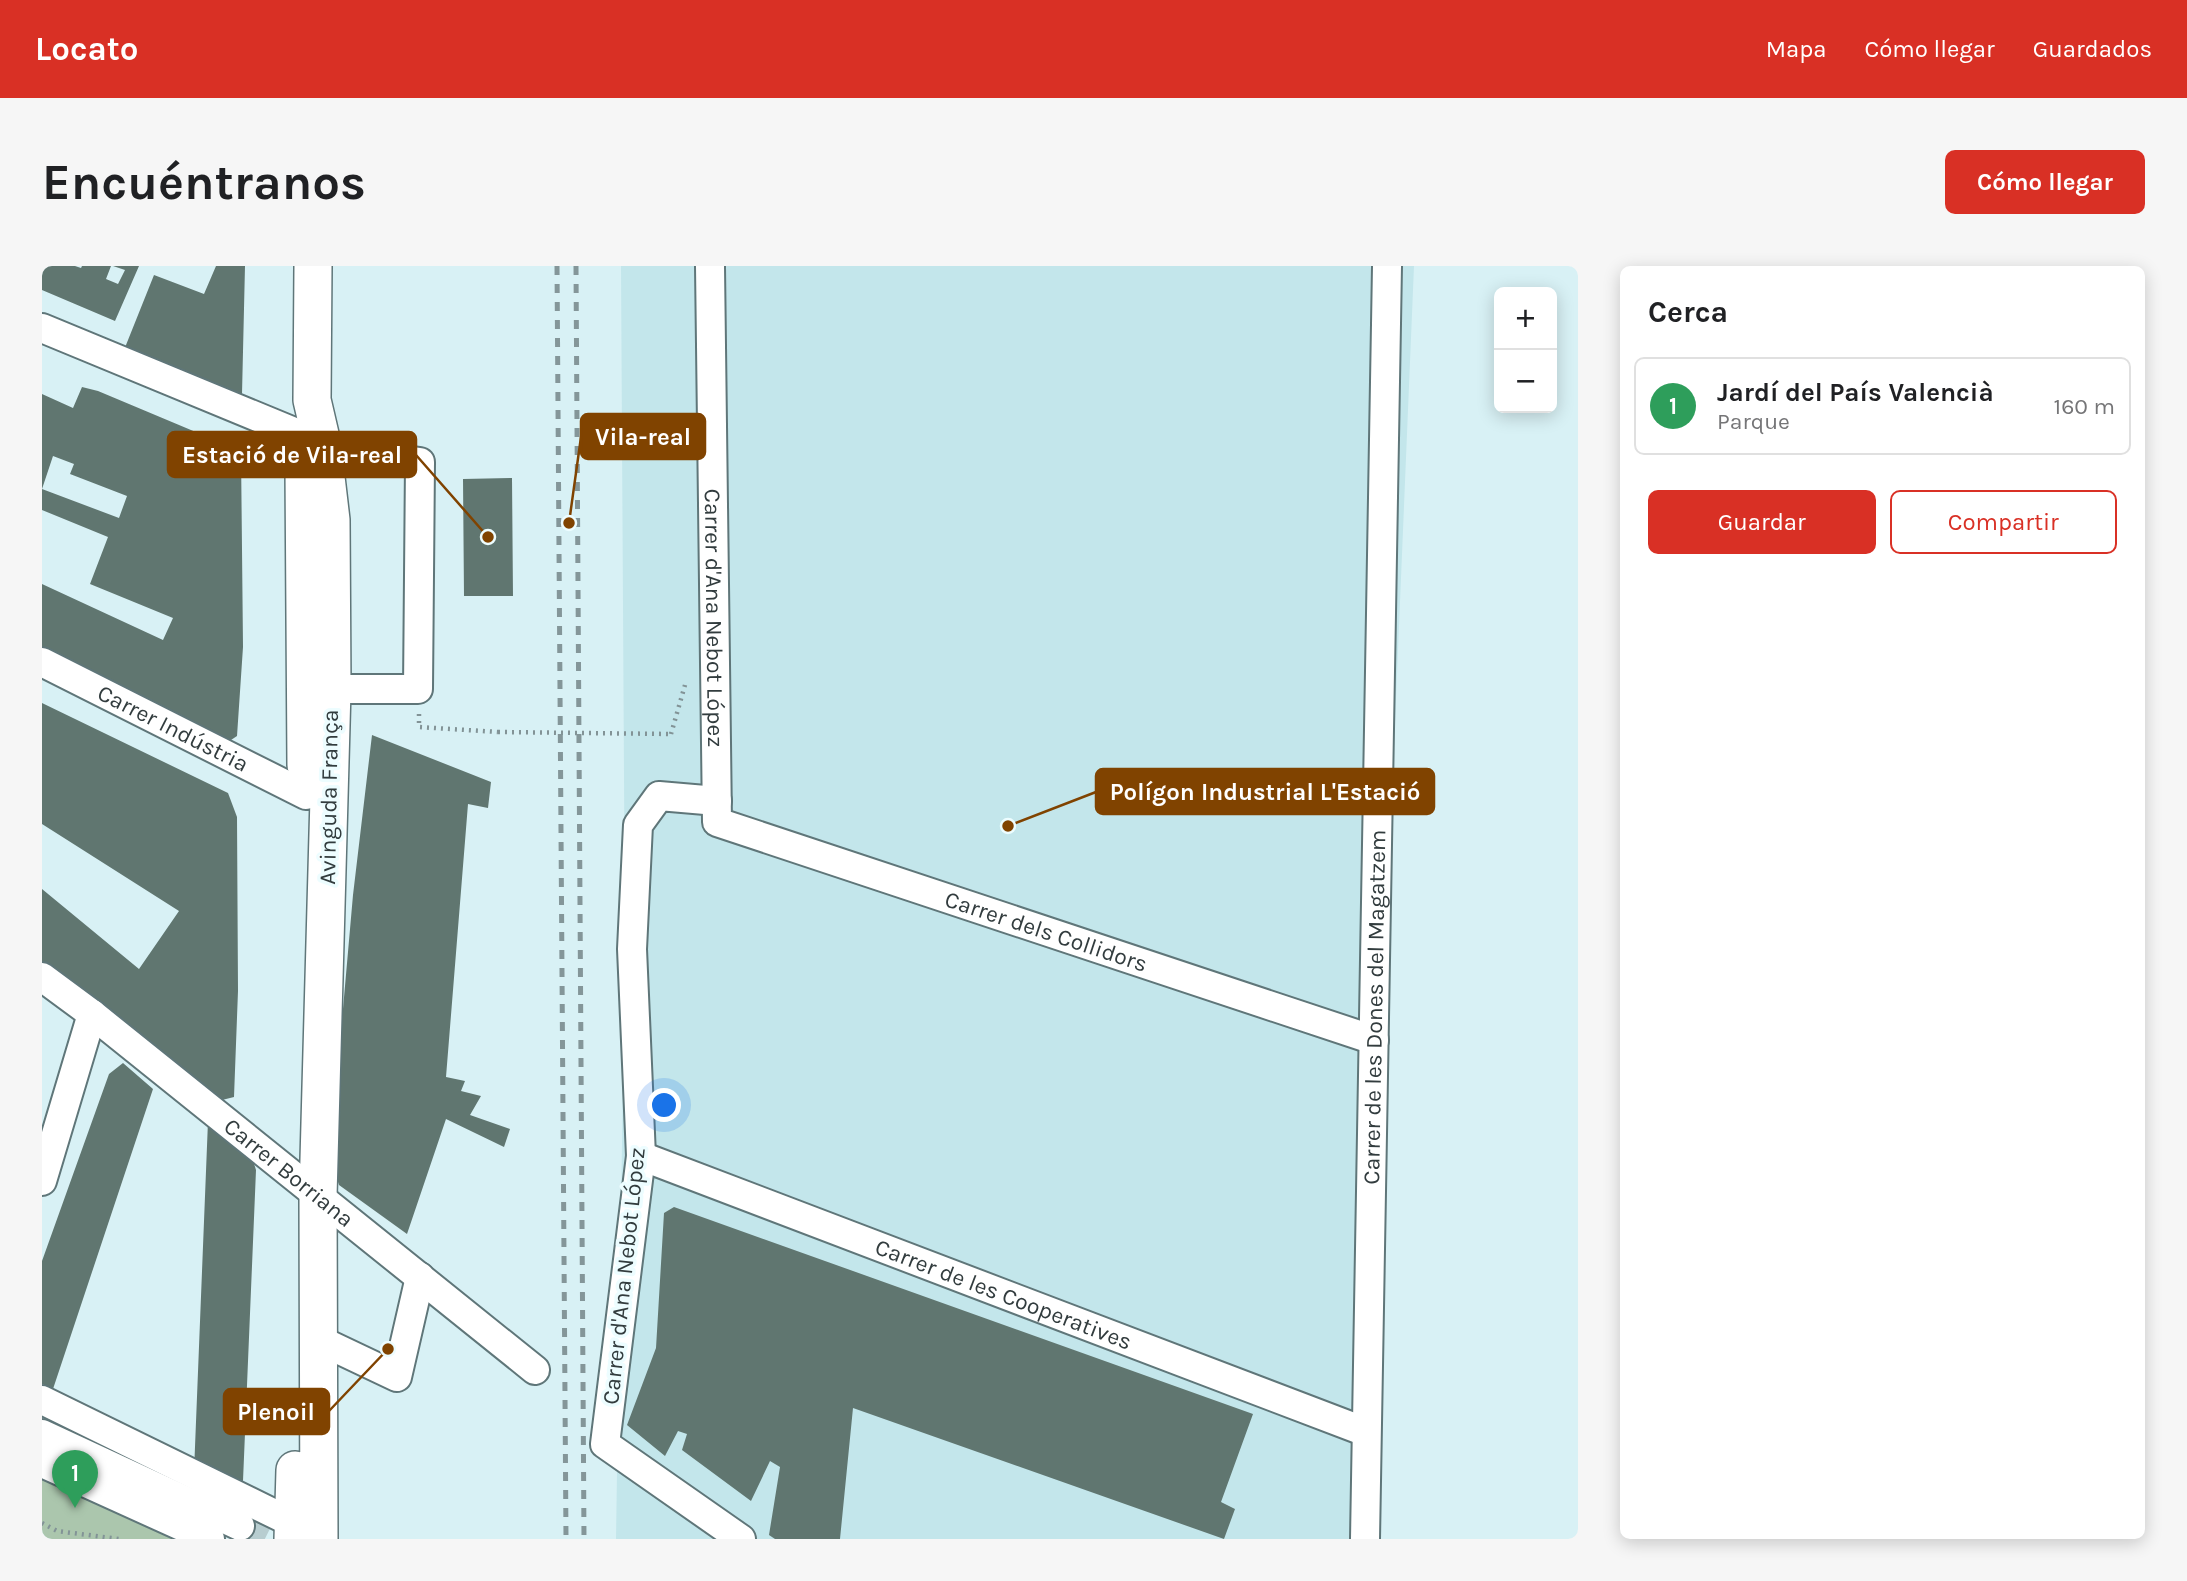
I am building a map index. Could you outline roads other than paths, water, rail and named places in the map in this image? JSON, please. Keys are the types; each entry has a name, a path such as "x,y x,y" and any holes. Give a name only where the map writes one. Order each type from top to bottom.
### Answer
{"main road":[{"name":"Avinguda França","path":"307,1187 306,794 313,439 313,266"},
{"name":"Avinguda França","path":"307,1187 332,689 331,520 313,439"},
{"path":"302,1534 319,1340 307,1187"},
{"path":"302,1534 307,1187"}],"street":[{"name":"Carrer d'Ana Nebot López","path":"710,266 717,811 659,796 638,825 632,949 641,1156 605,1444 741,1539"},
{"name":"Carrer de les Dones del Magatzem","path":"1365,1539 1387,266"},
{"path":"42,328 340,451 420,462 418,689 332,689"},
{"name":"Carrer Indústria","path":"42,662 306,794"},
{"name":"Carrer dels Collidors","path":"717,811 1374,1040"},
{"name":"Carrer Borriana","path":"42,977 92,1014 535,1370"},
{"path":"42,1181 92,1014"},
{"name":"Carrer de les Cooperatives","path":"641,1156 1366,1432"},
{"path":"319,1340 397,1377 420,1277"},
{"path":"42,1400 302,1534"},
{"path":"42,1434 240,1526"},
{"path":"42,1463 210,1539"}],"tunnel":[{"path":"240,1526 266,1539"}],"railway":[{"path":"557,266 566,1539"},
{"path":"576,266 584,1539"}],"place":[{"name":"Vila-real","path":"569,523"},
{"name":"Estació de Vila-real","path":"488,537"},
{"name":"Polígon Industrial L'Estació","path":"1008,826"},
{"name":"Plenoil","path":"388,1349"},
{"name":"Jardí del País Valencià","path":"75,1508"}]}
